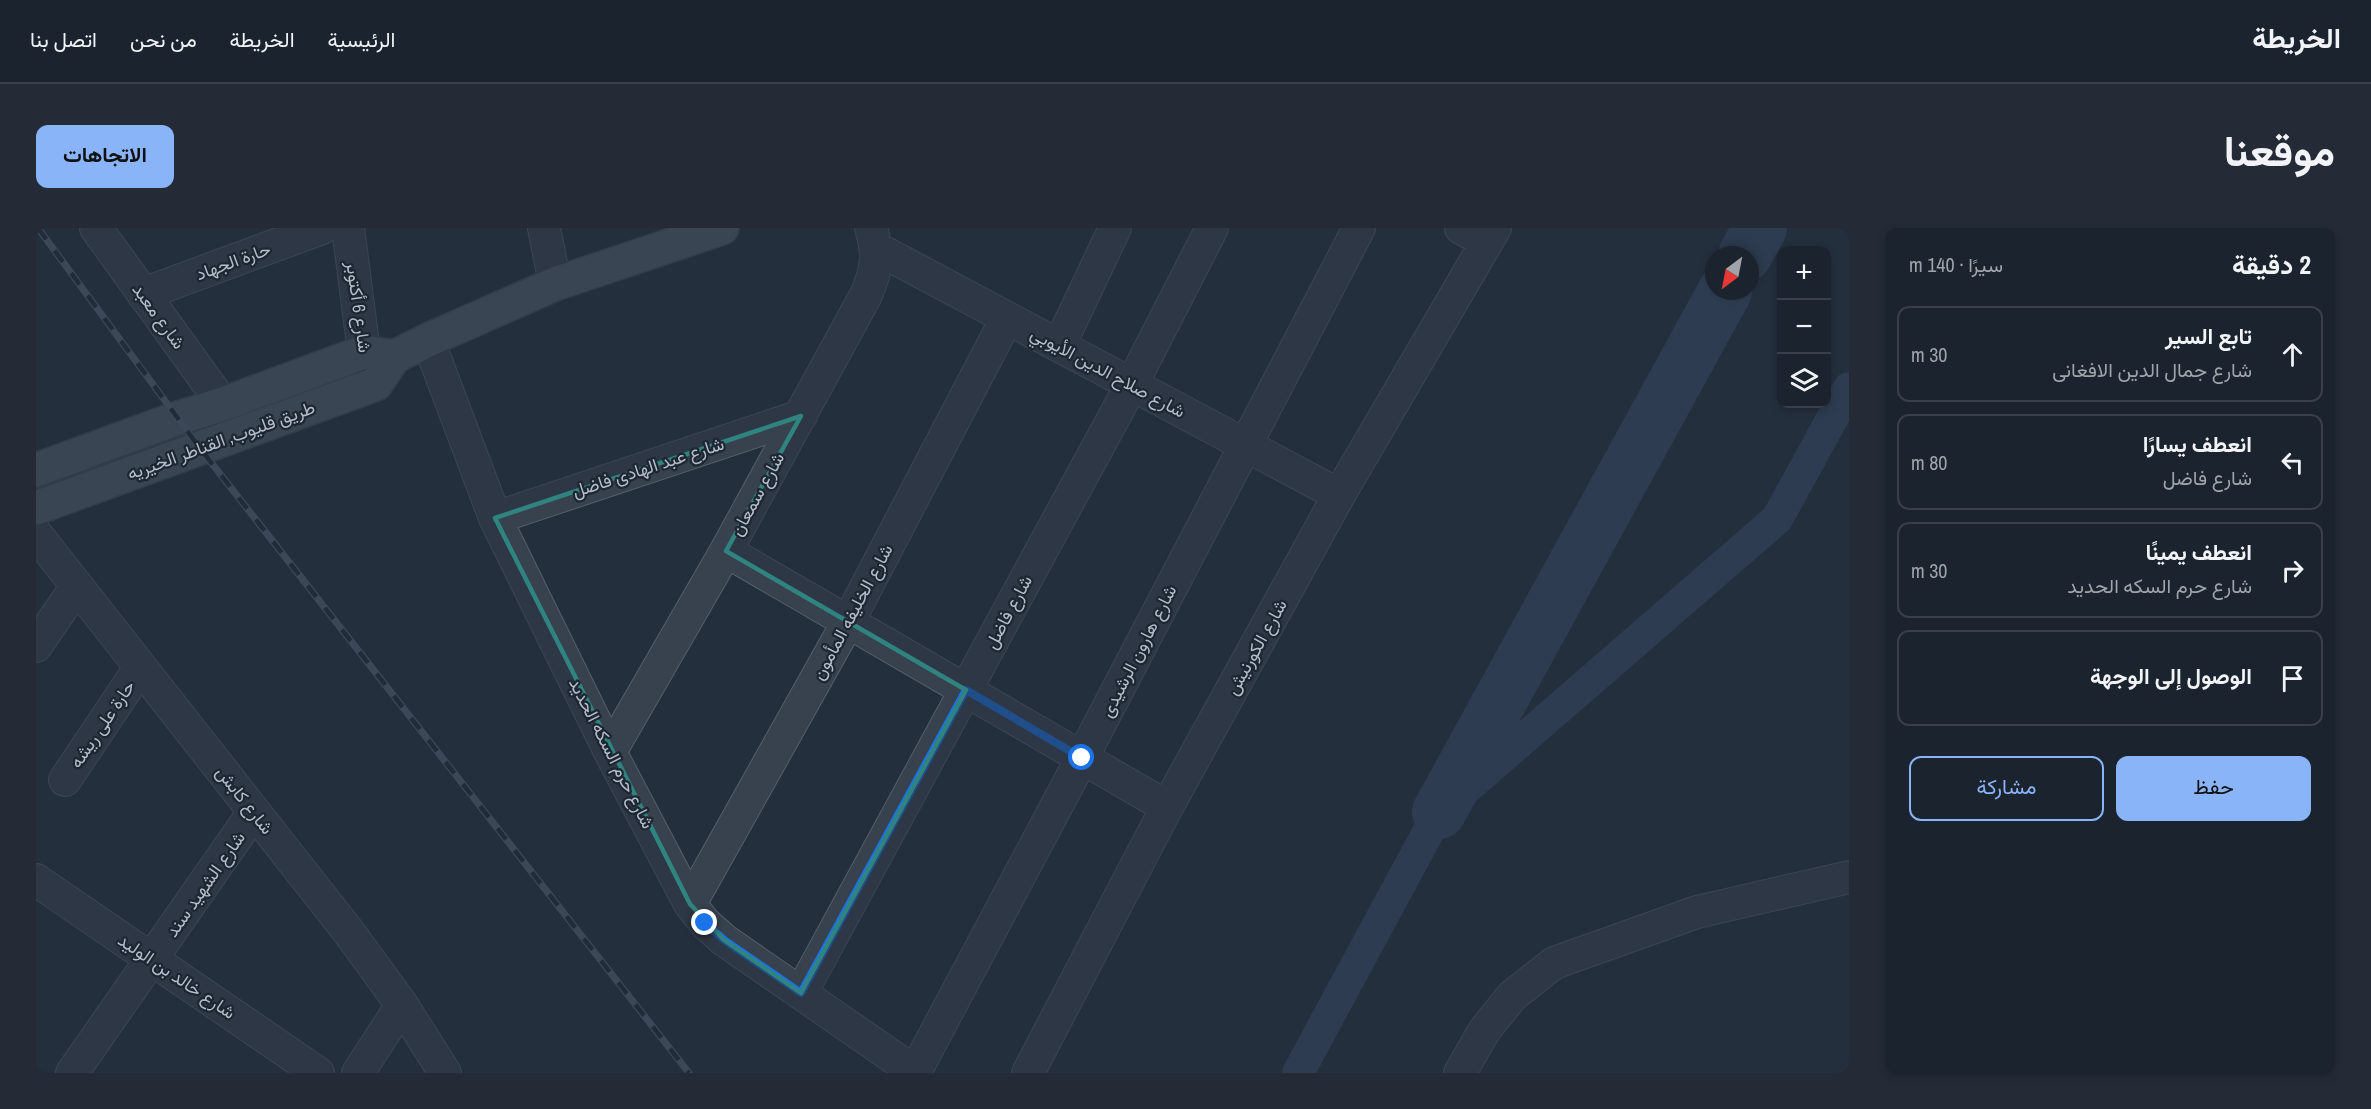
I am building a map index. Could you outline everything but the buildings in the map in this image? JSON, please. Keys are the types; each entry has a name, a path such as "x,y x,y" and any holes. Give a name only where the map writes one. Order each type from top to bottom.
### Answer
{"main road":[{"name":"طريق قليوب, القناطر الخيريه","path":"36,470 178,417 428,340 555,284 722,228"},
{"name":"طريق قليوب, القناطر الخيريه","path":"36,508 376,384 379,355"}],"street":[{"name":"شارع معبد","path":"96,228 223,404"},
{"name":"حارة الجهاد","path":"143,294 322,228"},
{"name":"شارع 6 أكتوبر","path":"348,228 379,355"},
{"path":"1059,346 1115,228"},
{"name":"شارع فاضل","path":"801,993 1132,384 1212,228"},
{"name":"شارع هارون الرشيدى","path":"916,1072 1359,228"},
{"path":"545,230 555,284"},
{"name":"شارع الكورنيش","path":"1029,1073 1167,807 1340,495 1481,233"},
{"name":"شارع صلاح الدين الأيوبي","path":"874,238 1007,318 1340,495"},
{"name":"شارع سمعان","path":"610,752 726,551 866,295 876,268 874,238"},
{"name":"شارع الخليفه المأمون","path":"690,904 848,622 1007,318"},
{"name":"شارع حرم السكه الحديد","path":"428,340 495,518 610,752 690,904 705,923 724,940 916,1072"},
{"name":"شارع عبد الهادى فاضل","path":"495,518 801,416"},
{"name":"شارع كابش","path":"36,534 348,931 402,1005 445,1073"},
{"path":"726,551 1167,807"},
{"path":"36,646 78,586"},
{"name":"حارة على ريشه","path":"64,780 140,668"},
{"name":"شارع الشهيد سند","path":"72,1073 254,812"},
{"path":"1460,1073 1484,1031 1512,996 1554,963 1697,912 1849,877"},
{"name":"شارع خالد بن الوليد","path":"36,880 318,1073"},
{"path":"358,1073 402,1005"}],"highlighted area":[{"path":"801,416 726,551 966,690 801,993 724,940 690,904 495,518"}],"waterway":[{"path":"1750,246 1760,228"},
{"path":"1439,812 1720,300"},
{"path":"1298,1073 1439,812 1777,519 1849,388"}],"railway":[{"path":"38,228 199,447 689,1073"}],"route":[{"path":"705,923 724,940 801,993 966,690 1082,758"}]}
